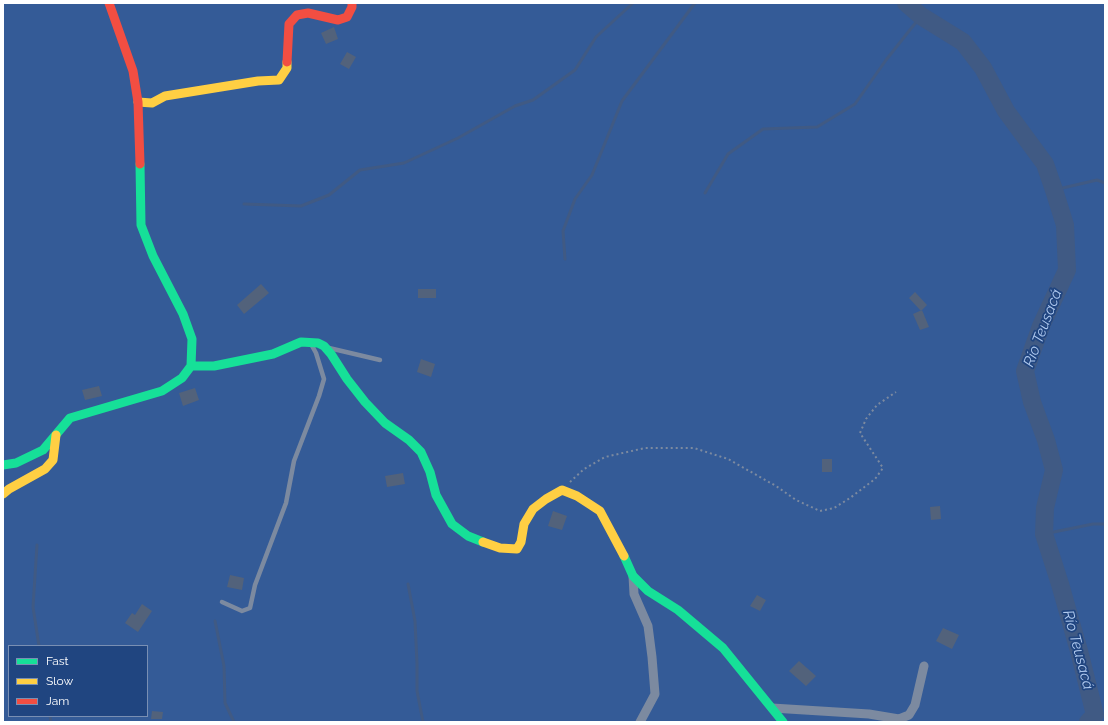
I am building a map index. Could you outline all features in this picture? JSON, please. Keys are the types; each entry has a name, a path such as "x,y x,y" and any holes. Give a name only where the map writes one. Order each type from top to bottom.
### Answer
{"street":[{"path":"3,466 16,463 43,450 70,418 162,391 182,378 191,366 192,340 183,314 153,256 141,224 138,102 133,71 109,3"},
{"path":"138,102 152,103 165,96 258,81 279,80 287,68 289,24 297,16 308,13 338,20 347,17 352,7 352,3"},
{"path":"191,366 214,366 273,354 301,342 318,343 324,346 332,354 347,379 365,402 385,423 409,440 421,452 430,472 436,495 452,524 468,536 500,548 517,549 521,542 524,524 533,509 546,499 562,490 577,496 600,511 622,551 633,576 634,594 648,626 655,694 640,722"},
{"path":"3,494 9,489 45,469 53,460 57,433"},
{"path":"633,576 648,591 678,610 723,648 783,722"},
{"path":"772,708 869,714 899,719 909,715 915,705 924,666"}],"lane":[{"path":"222,602 242,612 250,608 255,585 286,503 294,461 324,379 316,353 310,342"},
{"path":"324,346 380,360"}],"path":[{"path":"562,490 584,469 605,457 645,448 694,448 728,458 776,486 796,500 820,511 834,508 875,479 883,468 860,433 866,419 877,405 896,392"}],"shaded area":[{"path":"3,3 1105,3 1105,722 3,722"}],"building":[{"path":"334,27 338,39 326,44 321,33"},
{"path":"347,52 356,57 349,69 340,64"},
{"path":"261,284 269,293 244,314 237,305"},
{"path":"418,289 436,289 436,298 418,298"},
{"path":"915,292 927,305 921,311 909,298"},
{"path":"922,310 929,327 920,330 913,314"},
{"path":"421,359 435,364 431,377 417,372"},
{"path":"99,386 102,396 85,400 82,390"},
{"path":"195,388 199,400 183,406 179,393"},
{"path":"822,459 832,459 832,472 822,472"},
{"path":"403,473 405,484 387,487 385,476"},
{"path":"940,506 941,519 931,520 930,507"},
{"path":"553,511 567,516 562,530 548,526"},
{"path":"230,575 244,578 242,590 227,587"},
{"path":"757,595 766,600 760,611 750,606"},
{"path":"142,604 152,611 138,632 125,623 132,613 135,615"},
{"path":"943,628 959,635 952,649 936,641"},
{"path":"799,661 816,676 806,686 789,671"},
{"path":"152,711 163,712 162,719 151,719"}],"waterway":[{"path":"244,204 301,206 329,195 360,170 404,163 458,138 515,106 533,100 575,70 596,37 633,3"},
{"path":"565,259 563,231 575,199 592,175 622,101 695,3"},
{"name":"Río Teusacá","path":"906,3 921,16 963,42 983,68 1006,111 1045,164 1065,225 1067,270 1041,326 1025,371 1032,402 1046,440 1054,470 1045,508 1044,534 1079,651 1095,715 1088,722"},
{"path":"705,193 728,154 763,129 817,127 855,104 886,60 921,16"},
{"path":"1054,190 1097,180 1105,183"},
{"path":"1044,534 1093,524 1105,524"},
{"path":"37,545 33,607 39,645"},
{"path":"408,584 415,621 417,691 423,722"},
{"path":"215,621 224,666 225,703 234,722"},
{"path":"50,717 51,722"}],"traffic: fast":[{"path":"3,465 16,463 43,450 70,418 162,391 182,378 191,366 192,339 183,314 153,256 141,225 140,164"},
{"path":"191,366 214,366 273,354 301,342 318,343 324,346 365,402 385,423 409,440 421,452 430,472 436,495 452,524 468,536 483,542"},
{"path":"624,556 633,576 648,591 678,610 723,648 783,722"}],"traffic: slow":[{"path":"138,102 152,103 165,96 258,81 279,80 287,68 287,62"},
{"path":"3,494 9,489 45,469 53,460 56,435"},
{"path":"483,542 500,548 517,549 521,542 524,524 533,509 546,499 562,490 577,496 600,511 624,556"}],"traffic: jam":[{"path":"109,3 133,71 138,102 140,164"},
{"path":"287,62 289,24 297,15 308,13 338,20 347,17 352,7 352,3"}]}
